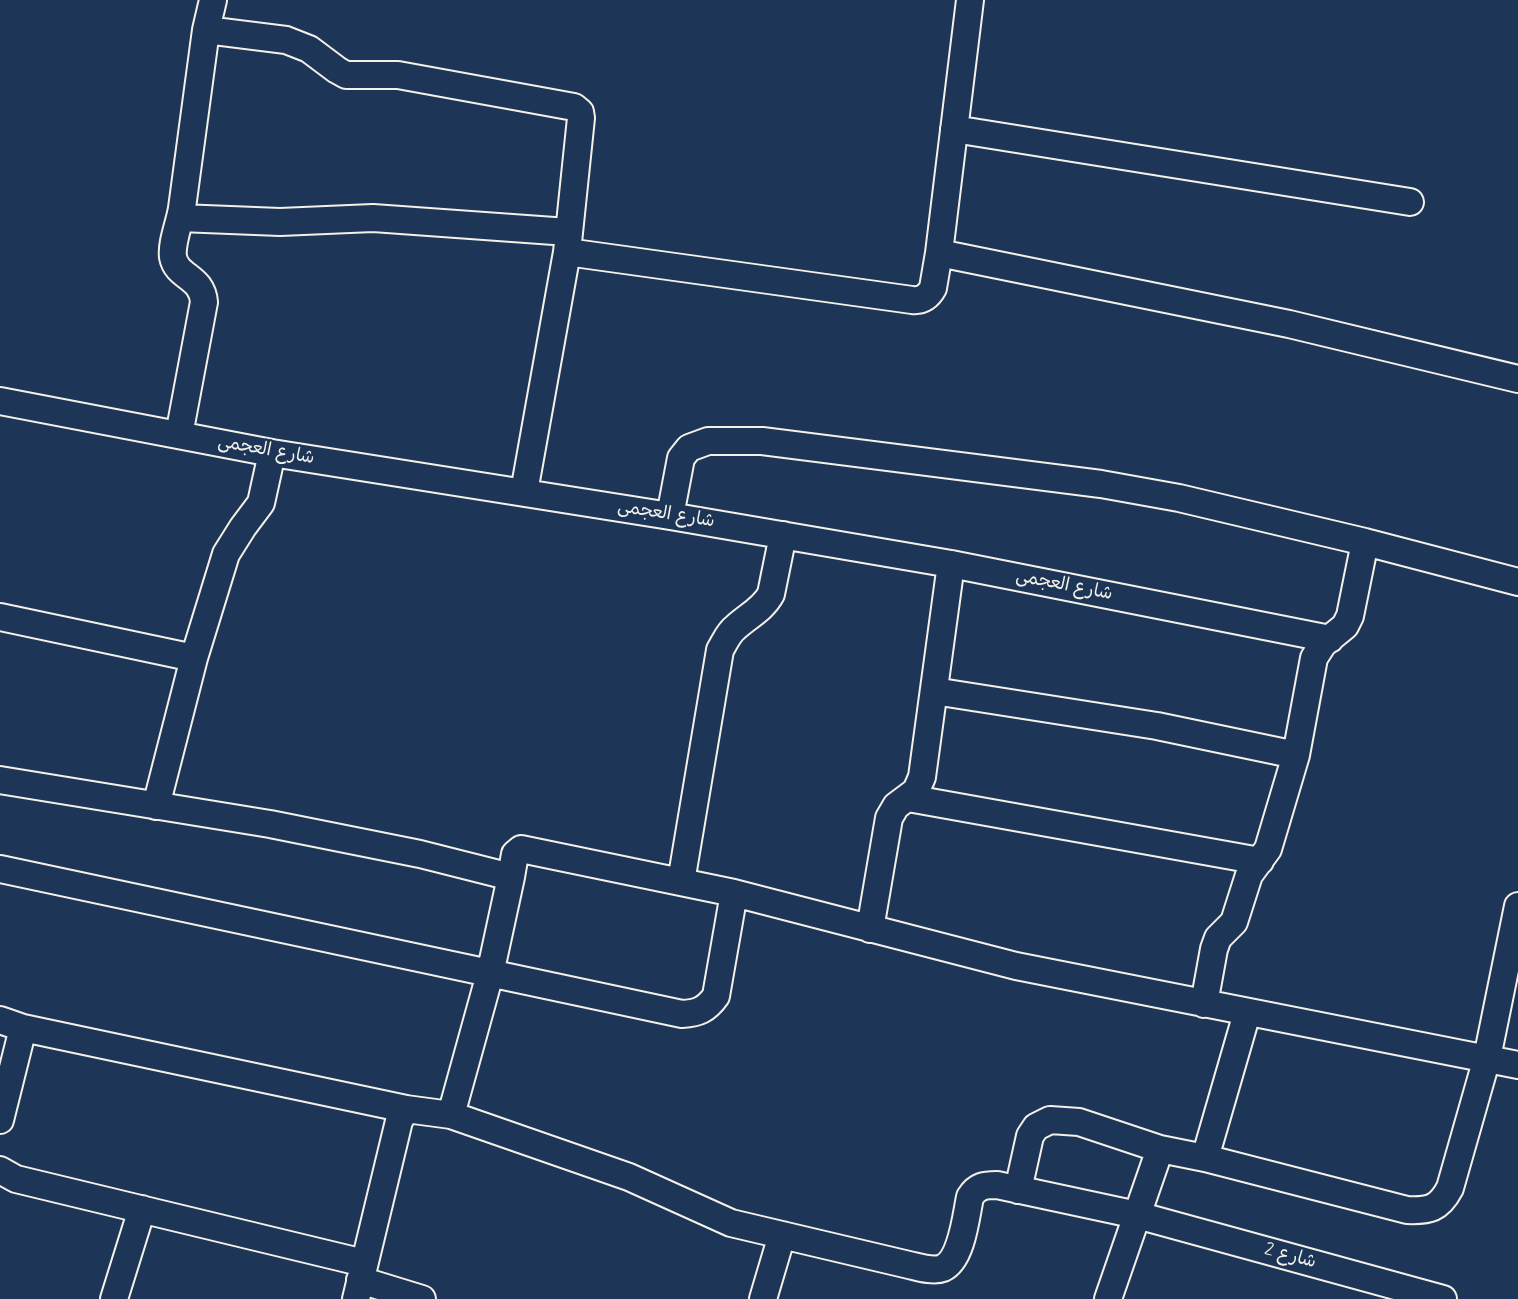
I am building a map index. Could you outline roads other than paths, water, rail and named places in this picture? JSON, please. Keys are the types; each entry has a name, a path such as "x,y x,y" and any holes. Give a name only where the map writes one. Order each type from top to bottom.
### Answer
{"street":[{"path":"179,435 204,302 200,287 181,272 173,256 206,30 213,0"},
{"path":"180,218 280,222 374,218 568,242 919,300 925,298 933,288 970,0"},
{"path":"206,30 286,40 309,48 346,75 398,75 574,107 580,112 581,118 568,242 524,492"},
{"path":"954,129 1410,202"},
{"path":"939,252 1289,324 1518,378"},
{"name":"شارع العجمى","path":"0,401 272,453 524,492 951,564 1330,638"},
{"path":"670,516 681,458 689,448 708,441 762,441 1101,484 1179,498 1366,542 1518,582"},
{"path":"156,806 194,658 226,554 232,542 261,503 272,453"},
{"path":"681,882 720,650 734,628 767,602 771,594 783,535"},
{"path":"1204,1004 1214,949 1218,938 1234,922 1248,876 1268,849 1296,755 1314,658 1323,644 1344,626 1350,616 1366,542"},
{"path":"870,929 889,818 896,806 916,791 922,777 951,564"},
{"path":"0,617 194,658"},
{"path":"934,691 1157,726 1296,755"},
{"path":"0,780 270,824 392,848 511,877"},
{"path":"908,798 1260,861"},
{"path":"451,1115 490,974 515,854 524,849 734,893 1016,966 1518,1065"},
{"path":"0,870 682,1014 700,1012 710,1006 716,996 734,893"},
{"path":"1018,1190 1030,1136 1036,1127 1050,1120 1078,1122 1160,1149 1205,1158 1407,1210 1423,1210 1435,1207 1450,1188 1487,1058 1518,906"},
{"path":"1205,1158 1247,1013"},
{"path":"0,1120 12,1024 406,1109 451,1115 629,1177 731,1223 782,1235 763,1299"},
{"path":"360,1281 396,1126 406,1109"},
{"path":"1108,1299 1160,1149"},
{"path":"0,1170 16,1178 142,1209 360,1281 422,1299"},
{"name":"شارع 2","path":"782,1235 927,1269 942,1268 951,1262 958,1251 973,1191 980,1186 997,1185 1137,1215 1443,1299"},
{"path":"114,1299 142,1209"}]}
